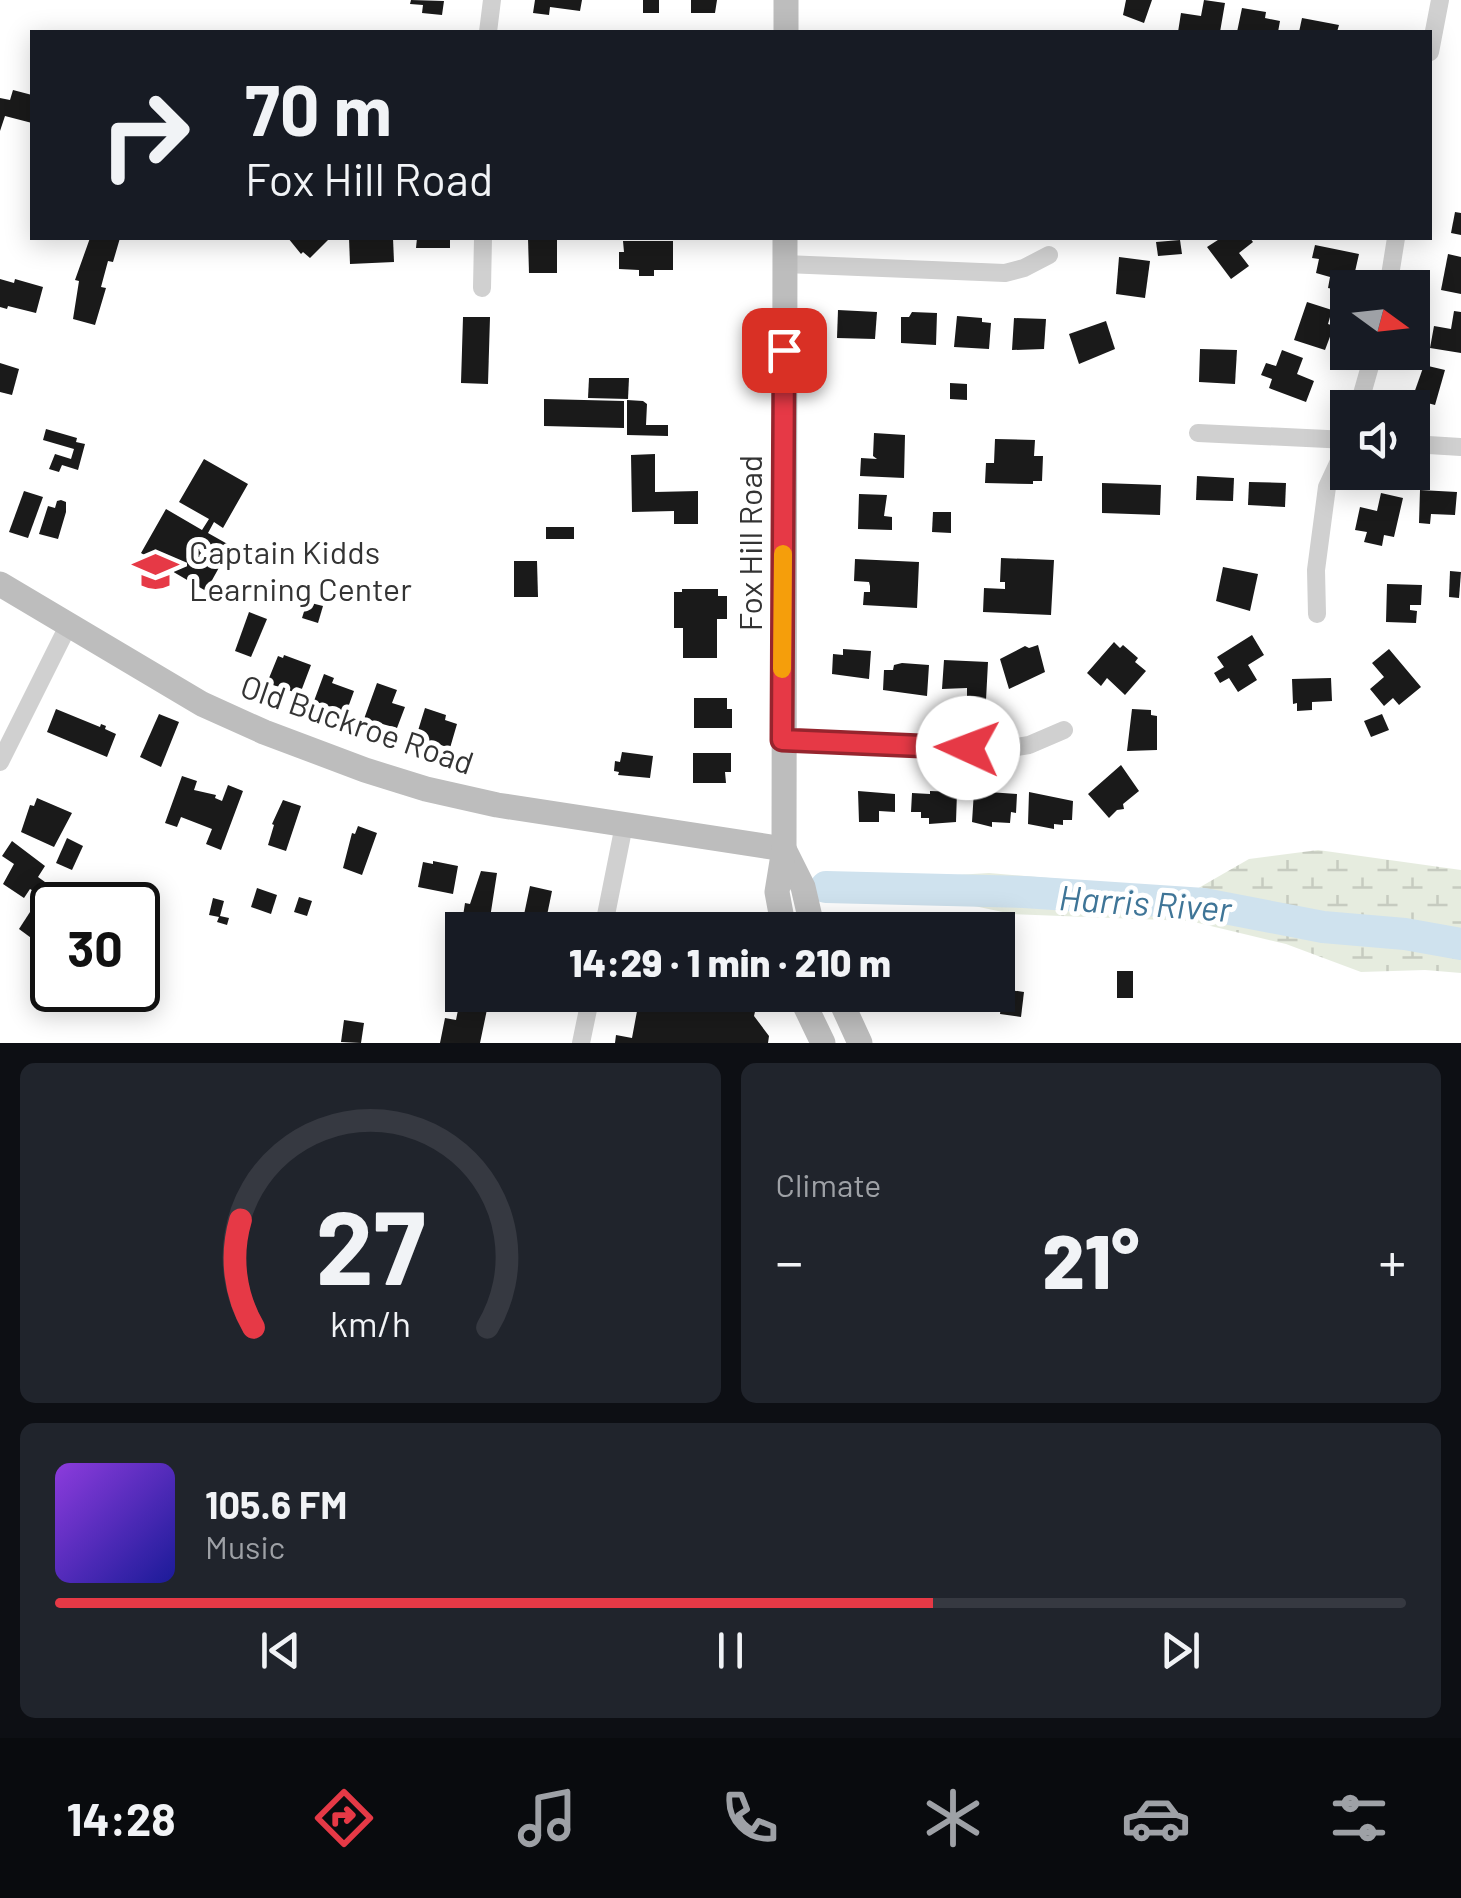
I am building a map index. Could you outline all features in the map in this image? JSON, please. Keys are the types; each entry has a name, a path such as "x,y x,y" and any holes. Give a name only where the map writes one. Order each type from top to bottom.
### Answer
{"main road":[{"path":"786,0 786,30"},
{"name":"Fox Hill Road","path":"781,912 777,892 784,848 785,251"},
{"name":"Old Buckroe Road","path":"0,584 202,704 366,770 464,798 784,848"},
{"path":"784,848 804,887 810,912"},
{"path":"808,1012 823,1043"},
{"path":"846,1012 860,1043"}],"street":[{"path":"488,30 492,0"},
{"path":"1432,42 1440,0"},
{"path":"482,288 483,240"},
{"path":"1391,270 1396,240"},
{"path":"785,251 1004,273 1049,255"},
{"path":"1198,433 1330,440"},
{"path":"1430,445 1461,447"},
{"path":"1318,614 1316,570 1330,483"},
{"path":"0,762 68,626"},
{"path":"782,740 1004,749 1029,745 1064,730"},
{"path":"607,912 624,825"},
{"path":"581,1043 587,1012"}],"green space":[{"path":"1318,850 1461,870 1461,973 1361,972 1286,944 1190,921 1015,914 932,897 838,898 829,878 859,872 892,879 989,873 1195,890 1249,859"}],"building":[{"path":"411,0 444,1 442,15 422,13 423,5 410,4"},
{"path":"535,0 582,0 580,11 550,7 549,15 533,13"},
{"path":"643,0 659,0 659,13 643,13"},
{"path":"691,0 717,0 715,13 691,13"},
{"path":"1126,0 1152,0 1144,23 1123,15"},
{"path":"1204,0 1225,3 1220,30 1178,30 1181,13 1201,16"},
{"path":"1242,8 1266,12 1265,18 1280,21 1278,30 1237,30"},
{"path":"1302,18 1339,25 1338,30 1299,30"},
{"path":"13,90 30,94 30,122 5,116 0,131 0,98 10,100"},
{"path":"1455,212 1461,213 1461,235 1451,233"},
{"path":"89,240 119,240 113,262 108,261 101,287 106,288 95,325 73,319 79,281 75,280"},
{"path":"290,240 328,240 310,258"},
{"path":"349,240 393,240 394,262 350,264"},
{"path":"417,240 450,240 450,248 416,248"},
{"path":"528,240 557,240 557,273 529,273"},
{"path":"1180,240 1182,254 1158,256 1156,242"},
{"path":"1218,240 1253,242 1239,253 1249,266 1231,279 1207,247"},
{"path":"623,241 673,241 673,270 654,270 654,276 639,276 639,270 619,269"},
{"path":"1315,245 1359,254 1355,270 1330,270 1330,277 1316,273 1319,259 1312,258"},
{"path":"1448,254 1461,257 1461,294 1441,290"},
{"path":"1119,257 1150,261 1145,298 1116,294"},
{"path":"0,279 43,287 36,313 0,307"},
{"path":"1307,302 1330,309 1330,337 1325,350 1294,340"},
{"path":"838,310 877,312 875,339 837,338"},
{"path":"1454,311 1461,312 1461,353 1430,348 1434,326 1451,329"},
{"path":"912,312 937,313 936,345 901,343 901,317 909,317"},
{"path":"957,316 982,318 982,322 991,323 989,349 954,347"},
{"path":"463,317 490,317 488,384 461,383"},
{"path":"1014,318 1046,319 1044,349 1012,350"},
{"path":"1106,321 1115,349 1079,364 1069,334"},
{"path":"1200,349 1237,350 1235,384 1199,382"},
{"path":"1282,350 1303,358 1297,374 1314,381 1306,402 1269,388 1272,379 1261,375 1266,363 1276,366"},
{"path":"0,363 19,369 12,395 0,392"},
{"path":"1430,366 1445,370 1435,405 1430,404 1430,390 1415,390 1422,370 1430,370"},
{"path":"589,378 629,378 628,399 588,398"},
{"path":"950,383 967,384 967,400 950,399"},
{"path":"544,399 624,401 624,428 544,426"},
{"path":"627,400 647,404 646,425 668,425 668,436 627,435"},
{"path":"46,429 85,444 78,470 62,465 59,472 49,469 55,454 71,459 74,449 43,440"},
{"path":"874,433 905,435 904,478 860,476 861,458 877,459 873,456"},
{"path":"995,439 1035,440 1034,456 1043,456 1042,481 985,483 986,463 994,463"},
{"path":"655,454 655,492 698,491 698,524 674,524 674,511 632,512 631,455"},
{"path":"204,459 248,484 223,528 214,522 208,533 231,546 206,591 141,553 166,509 202,530 209,519 179,502"},
{"path":"1197,476 1234,478 1233,501 1196,500"},
{"path":"1249,482 1286,483 1285,507 1248,505"},
{"path":"1102,483 1161,485 1160,515 1102,513"},
{"path":"1420,490 1457,492 1455,515 1431,514 1430,524 1419,523"},
{"path":"24,491 43,497 28,538 9,532"},
{"path":"1381,493 1403,498 1394,537 1384,535 1382,546 1364,542 1367,532 1355,530 1360,507 1377,511"},
{"path":"859,494 887,495 884,516 892,517 892,530 858,529"},
{"path":"61,500 66,502 66,512 58,539 39,534 48,506 55,508"},
{"path":"933,512 951,512 951,533 932,532"},
{"path":"546,527 574,527 574,539 546,539"},
{"path":"1001,558 1054,560 1051,615 983,612 984,588 1005,589 1005,582 1000,582"},
{"path":"855,559 919,562 917,608 863,605 864,592 870,592 870,586 869,582 854,581"},
{"path":"514,561 537,561 538,597 514,597"},
{"path":"1223,567 1258,574 1250,611 1216,601"},
{"path":"1450,571 1461,572 1459,598 1449,597"},
{"path":"1387,584 1422,585 1421,605 1410,605 1410,610 1417,611 1416,623 1386,622"},
{"path":"718,589 718,596 727,596 727,619 717,619 717,658 683,658 683,628 674,628 674,592"},
{"path":"307,602 323,606 318,623 302,618"},
{"path":"249,612 267,619 251,657 235,651"},
{"path":"1252,635 1264,655 1248,665 1257,680 1238,692 1229,678 1220,683 1214,673 1224,667 1217,657"},
{"path":"1114,642 1138,658 1135,662 1146,671 1125,695 1107,678 1101,686 1087,673"},
{"path":"1038,645 1045,672 1009,689 1000,659 1025,646"},
{"path":"843,649 871,651 869,679 832,674 833,654 843,655"},
{"path":"1389,649 1421,687 1399,705 1393,698 1384,706 1370,689 1384,677 1372,663"},
{"path":"278,656 311,665 300,694 267,683"},
{"path":"944,660 988,662 986,700 967,699 967,688 942,689"},
{"path":"894,665 929,665 927,696 883,690 884,670 893,670"},
{"path":"324,674 334,678 332,683 354,691 346,713 314,701"},
{"path":"1331,678 1332,701 1312,702 1312,710 1297,711 1292,679"},
{"path":"377,683 397,690 392,703 405,707 397,728 364,719"},
{"path":"694,698 727,698 727,709 732,709 732,728 694,728"},
{"path":"425,708 446,715 445,720 457,724 450,748 416,737"},
{"path":"56,709 106,726 116,734 107,757 47,732"},
{"path":"1132,709 1151,710 1151,715 1157,716 1157,750 1127,751"},
{"path":"159,714 179,722 161,767 140,757"},
{"path":"1382,714 1389,730 1371,737 1364,721"},
{"path":"622,752 653,756 650,778 618,775 614,771 615,761 620,762"},
{"path":"693,753 731,753 731,772 725,772 726,783 693,783"},
{"path":"1121,765 1139,791 1123,804 1124,809 1109,818 1088,794"},
{"path":"182,776 197,781 194,790 216,795 222,801 228,785 243,791 221,850 206,844 212,829 181,817 177,827 165,823"},
{"path":"858,791 895,794 895,812 879,811 879,822 859,822"},
{"path":"974,791 1017,794 1016,813 1011,812 1010,823 992,822 992,827 972,822"},
{"path":"957,792 956,822 929,824 929,818 921,818 921,812 911,812 912,793"},
{"path":"1029,792 1073,801 1072,820 1054,824 1054,829 1028,824"},
{"path":"37,798 72,813 54,847 21,832 30,805 34,806"},
{"path":"283,800 301,806 286,851 268,845"},
{"path":"358,826 377,833 362,875 343,868 352,833"},
{"path":"67,838 83,846 72,870 56,863"},
{"path":"12,841 45,866 38,877 45,882 30,882 24,898 3,884 14,864 2,856"},
{"path":"423,862 458,866 453,894 418,887"},
{"path":"481,871 497,873 491,912 464,912 465,903 470,904"},
{"path":"530,886 552,891 548,912 525,912"},
{"path":"257,888 277,895 271,914 251,907"},
{"path":"299,897 312,901 307,916 294,912"},
{"path":"213,898 224,901 220,916 229,918 227,925 217,922 219,917 209,915"},
{"path":"30,912 30,937 19,929"},
{"path":"1117,971 1133,971 1133,998 1117,998"},
{"path":"1015,991 1024,992 1021,1017 1000,1014 1015,1012"},
{"path":"458,1012 486,1012 480,1043 440,1043 445,1018 456,1020"},
{"path":"637,1012 755,1012 769,1036 768,1043 615,1043 616,1035 632,1038"},
{"path":"344,1020 364,1023 361,1043 341,1042"}],"waterway":[{"name":"Harris River","path":"826,887 1024,892 1204,904 1323,927 1405,934 1461,944"}],"slow traffic":[{"path":"782,669 783,554"}],"place":[{"name":"Captain Kidds Learning Center","path":"156,571"}],"route":[{"path":"784,350 782,740 968,748"}]}
